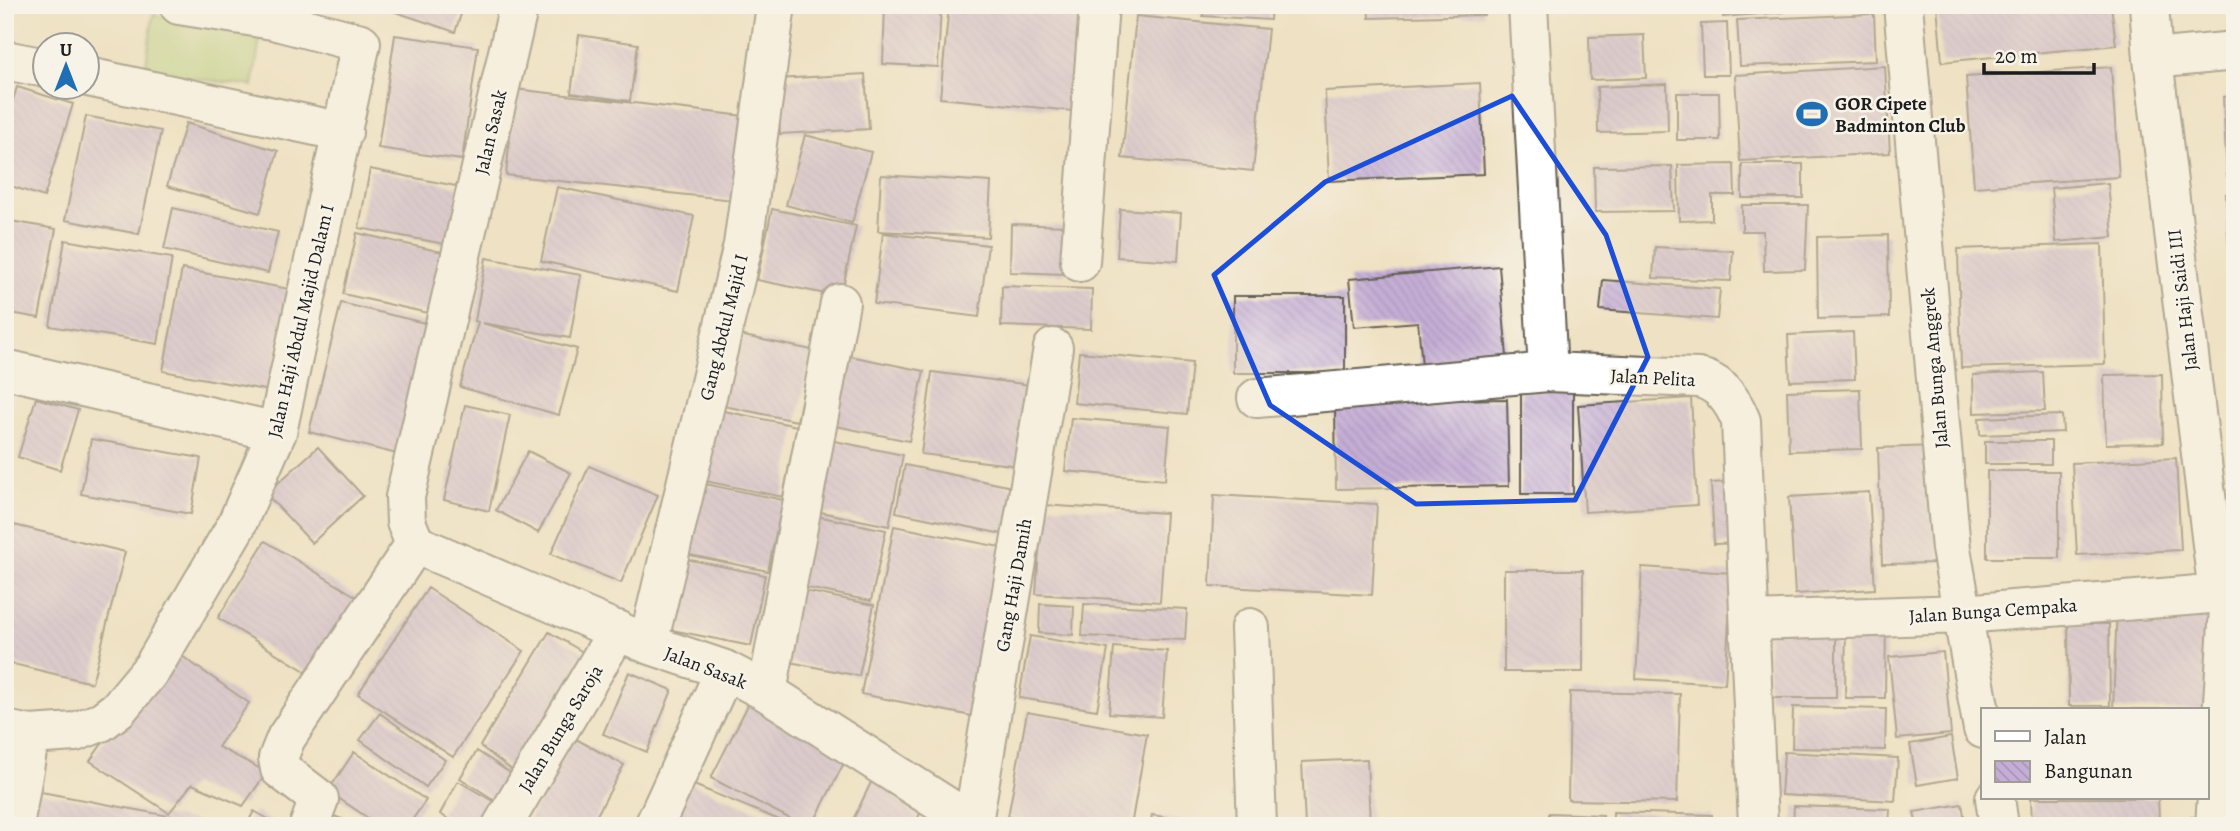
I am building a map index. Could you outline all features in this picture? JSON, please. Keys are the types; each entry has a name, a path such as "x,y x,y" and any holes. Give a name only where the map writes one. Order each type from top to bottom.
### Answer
{"street":[{"name":"Jalan Haji Abdul Majid Dalam I","path":"17,733 75,732 101,722 118,709 153,667 236,526 277,432 361,43 273,20 179,5"},
{"name":"Jalan Sasak","path":"519,5 405,497 406,522 415,544 633,637 725,670 767,692 975,824"},
{"name":"Gang Abdul Majid I","path":"633,637 743,245 776,5"},
{"path":"1080,262 1099,5"},
{"path":"1528,5 1548,372"},
{"name":"Jalan Bunga Anggrek","path":"1903,5 1949,535 1981,718"},
{"name":"Jalan Haji Saidi III","path":"2149,5 2152,59 2227,593 2215,826"},
{"path":"2152,59 2235,51"},
{"path":"5,60 32,65"},
{"path":"102,80 343,132"},
{"path":"767,692 840,303"},
{"name":"Gang Haji Damih","path":"975,824 1053,348"},
{"path":"5,369 277,432"},
{"name":"Jalan Pelita","path":"1257,398 1548,372 1698,378 1707,380 1727,396 1741,421 1758,826"},
{"path":"309,826 320,799 280,769 278,758 286,738 415,544"},
{"name":"Jalan Bunga Cempaka","path":"1751,621 1963,614 2227,593"},
{"path":"1250,628 1257,826"},
{"name":"Jalan Bunga Saroja","path":"502,826 633,637"},
{"path":"654,826 725,670"},
{"path":"14,826 17,733"},
{"path":"1994,800 1999,826"}],"highlighted area":[{"path":"1512,96 1606,235 1648,357 1575,500 1416,504 1270,405 1214,275 1325,182"}],"green space":[{"path":"153,15 261,29 253,86 145,72"}],"building":[{"path":"375,5 464,5 455,32"},
{"path":"885,5 941,5 938,67 883,64"},
{"path":"949,5 1093,5 1082,112 940,98"},
{"path":"1204,5 1271,5 1270,20 1203,16"},
{"path":"1284,5 1343,5 1343,9 1284,8"},
{"path":"1368,5 1483,5 1484,15 1369,18"},
{"path":"1722,5 1782,5 1783,12 1723,17"},
{"path":"1937,5 2111,5 2116,45 1942,62"},
{"path":"1874,14 1876,61 1740,66 1737,20"},
{"path":"1136,16 1268,29 1253,171 1122,158"},
{"path":"1727,23 1729,75 1703,75 1701,24"},
{"path":"395,35 478,47 462,160 378,148"},
{"path":"579,35 638,44 630,101 571,93"},
{"path":"1644,35 1646,78 1590,80 1589,37"},
{"name":"GOR Cipete Badminton Club","path":"1885,66 1890,153 1740,161 1735,75"},
{"path":"2111,67 2119,177 1974,187 1966,77"},
{"path":"865,74 869,129 780,134 777,79"},
{"path":"1480,83 1484,174 1329,181 1325,91"},
{"path":"1667,84 1668,131 1598,133 1597,87"},
{"path":"17,87 32,92 32,102 73,104 44,197 5,184 5,126"},
{"path":"515,89 752,117 742,201 506,175"},
{"path":"1677,93 1719,93 1720,140 1677,140"},
{"path":"2235,96 2235,177 2227,177 2223,97"},
{"path":"86,116 161,131 139,234 65,220"},
{"path":"186,123 278,151 260,213 167,186"},
{"path":"805,135 871,152 852,223 786,205"},
{"path":"1734,164 1735,195 1712,195 1712,220 1679,221 1678,165"},
{"path":"1742,164 1803,164 1803,198 1742,198"},
{"path":"1672,166 1674,211 1595,212 1594,167"},
{"path":"370,169 461,187 450,245 359,228"},
{"path":"881,175 991,182 988,237 878,231"},
{"path":"2108,183 2113,237 2056,242 2051,188"},
{"path":"557,187 694,216 678,291 541,261"},
{"path":"2235,193 2235,273 2230,273 2226,194"},
{"path":"1742,205 1808,205 1805,270 1764,271 1763,231 1742,231"},
{"path":"173,208 278,232 268,273 164,249"},
{"path":"772,209 856,226 841,297 757,280"},
{"path":"1120,209 1181,213 1178,261 1117,257"},
{"path":"5,220 56,229 39,318 5,312"},
{"path":"1011,224 1067,226 1065,274 1010,272"},
{"path":"357,233 451,254 437,315 343,294"},
{"path":"883,233 988,245 979,317 874,304"},
{"path":"1888,235 1889,317 1818,319 1817,237"},
{"path":"65,240 172,258 158,344 50,326"},
{"path":"2102,244 2105,364 1961,368 1958,249"},
{"path":"1655,247 1733,251 1731,281 1653,278"},
{"path":"486,258 581,275 570,338 482,323 577,349 559,415 460,387 478,322 475,321"},
{"path":"1499,266 1507,357 1422,365 1418,322 1354,327 1349,279"},
{"path":"182,269 289,289 270,391 163,371"},
{"path":"1603,280 1720,289 1717,319 1600,310"},
{"path":"1002,286 1092,289 1091,329 1001,326"},
{"path":"1233,296 1345,296 1345,373 1233,373"},
{"path":"341,303 433,325 401,455 309,432"},
{"path":"1853,332 1855,379 1790,381 1788,335"},
{"path":"729,333 812,350 797,421 714,404"},
{"path":"1079,352 1192,363 1187,414 1074,403"},
{"path":"840,354 924,371 909,441 826,424"},
{"path":"932,372 1038,386 1027,467 921,454"},
{"path":"2043,372 2045,411 1974,413 1973,375"},
{"path":"2162,374 2163,443 2106,444 2104,375"},
{"path":"1860,389 1862,449 1789,451 1787,391"},
{"path":"1521,391 1573,391 1573,494 1521,494"},
{"path":"36,398 78,410 60,470 18,457"},
{"path":"1691,398 1697,505 1585,512 1578,405"},
{"path":"1507,399 1509,486 1336,489 1335,402"},
{"path":"465,405 510,415 489,511 444,500"},
{"path":"714,409 797,426 783,497 700,480"},
{"path":"2062,415 2063,432 1980,435 1979,418"},
{"path":"1071,418 1170,426 1165,480 1065,471"},
{"path":"820,438 903,455 889,526 806,509"},
{"path":"91,439 201,458 191,514 81,494"},
{"path":"1985,441 2051,441 2051,464 1985,464"},
{"path":"1935,446 1939,563 1882,564 1878,448"},
{"path":"318,447 363,496 312,543 266,494"},
{"path":"528,451 571,473 538,533 496,510"},
{"path":"2176,458 2181,550 2077,555 2072,463"},
{"path":"905,465 1022,489 1012,536 896,512"},
{"path":"589,466 658,495 621,583 551,554"},
{"path":"1987,471 2059,471 2059,558 1987,558"},
{"path":"1742,481 1745,543 1714,544 1711,483"},
{"path":"700,483 783,500 768,571 685,554"},
{"path":"1869,492 1875,589 1795,594 1789,497"},
{"path":"1214,495 1377,504 1372,595 1210,586"},
{"path":"1042,505 1166,513 1160,602 1036,594"},
{"path":"802,513 886,530 871,601 788,584"},
{"path":"14,525 125,552 92,683 5,662 5,559"},
{"path":"894,526 1010,549 977,717 861,694"},
{"path":"265,541 357,597 310,674 218,618"},
{"path":"681,558 765,575 751,646 667,629"},
{"path":"1642,567 1732,573 1725,684 1636,679"},
{"path":"1504,570 1583,570 1583,672 1504,672"},
{"path":"428,588 524,651 453,757 358,694"},
{"path":"790,588 874,605 859,676 775,659"},
{"path":"1040,604 1074,606 1073,635 1039,633"},
{"path":"1084,604 1187,609 1185,640 1082,636"},
{"path":"2117,605 2224,609 2207,708 2113,708"},
{"path":"1846,621 1886,622 1885,698 1845,698"},
{"path":"2068,624 2109,624 2110,706 2069,706"},
{"path":"1768,628 1836,628 1836,698 1768,698"},
{"path":"549,632 593,658 521,777 480,746"},
{"path":"1030,636 1108,649 1097,710 1019,698"},
{"path":"169,647 249,703 218,747 267,772 243,806 192,784 169,813 90,761"},
{"path":"1114,647 1167,651 1162,717 1109,713"},
{"path":"1943,652 1951,734 1897,739 1889,657"},
{"path":"629,672 672,690 647,752 603,734"},
{"path":"1570,692 1680,694 1677,802 1568,800"},
{"path":"751,699 851,749 812,826 804,826 711,778"},
{"path":"1793,707 1886,709 1885,750 1792,748"},
{"path":"1027,712 1147,734 1131,826 1057,826 1008,817"},
{"path":"380,713 445,760 426,787 360,740"},
{"path":"1951,737 1958,778 1917,785 1910,744"},
{"path":"574,738 624,765 591,826 525,826"},
{"path":"477,751 521,780 504,806 460,778"},
{"path":"354,752 426,800 408,826 380,826 328,791"},
{"path":"1784,752 1898,758 1895,801 1781,795"},
{"path":"1367,759 1370,824 1305,826 1302,762"},
{"path":"876,772 928,797 914,826 850,826"},
{"path":"458,781 503,807 493,826 460,826 440,814"},
{"path":"684,781 794,826 662,826"},
{"path":"36,791 201,822 201,826 29,826"},
{"path":"2031,800 2158,800 2159,819 2208,816 2207,826 2032,826"},
{"path":"1962,804 1966,826 1917,826 1914,812"},
{"path":"1794,806 1890,809 1889,826 1793,826"},
{"path":"254,811 281,826 246,826"},
{"path":"323,812 358,825 358,826 317,826"},
{"path":"1613,812 1712,815 1712,826 1613,826"},
{"path":"1549,813 1603,815 1602,826 1549,826"},
{"path":"1152,815 1204,824 1204,826 1150,826"}],"place":[{"name":"GOR Cipete Badminton Club","path":"1812,114"}]}
